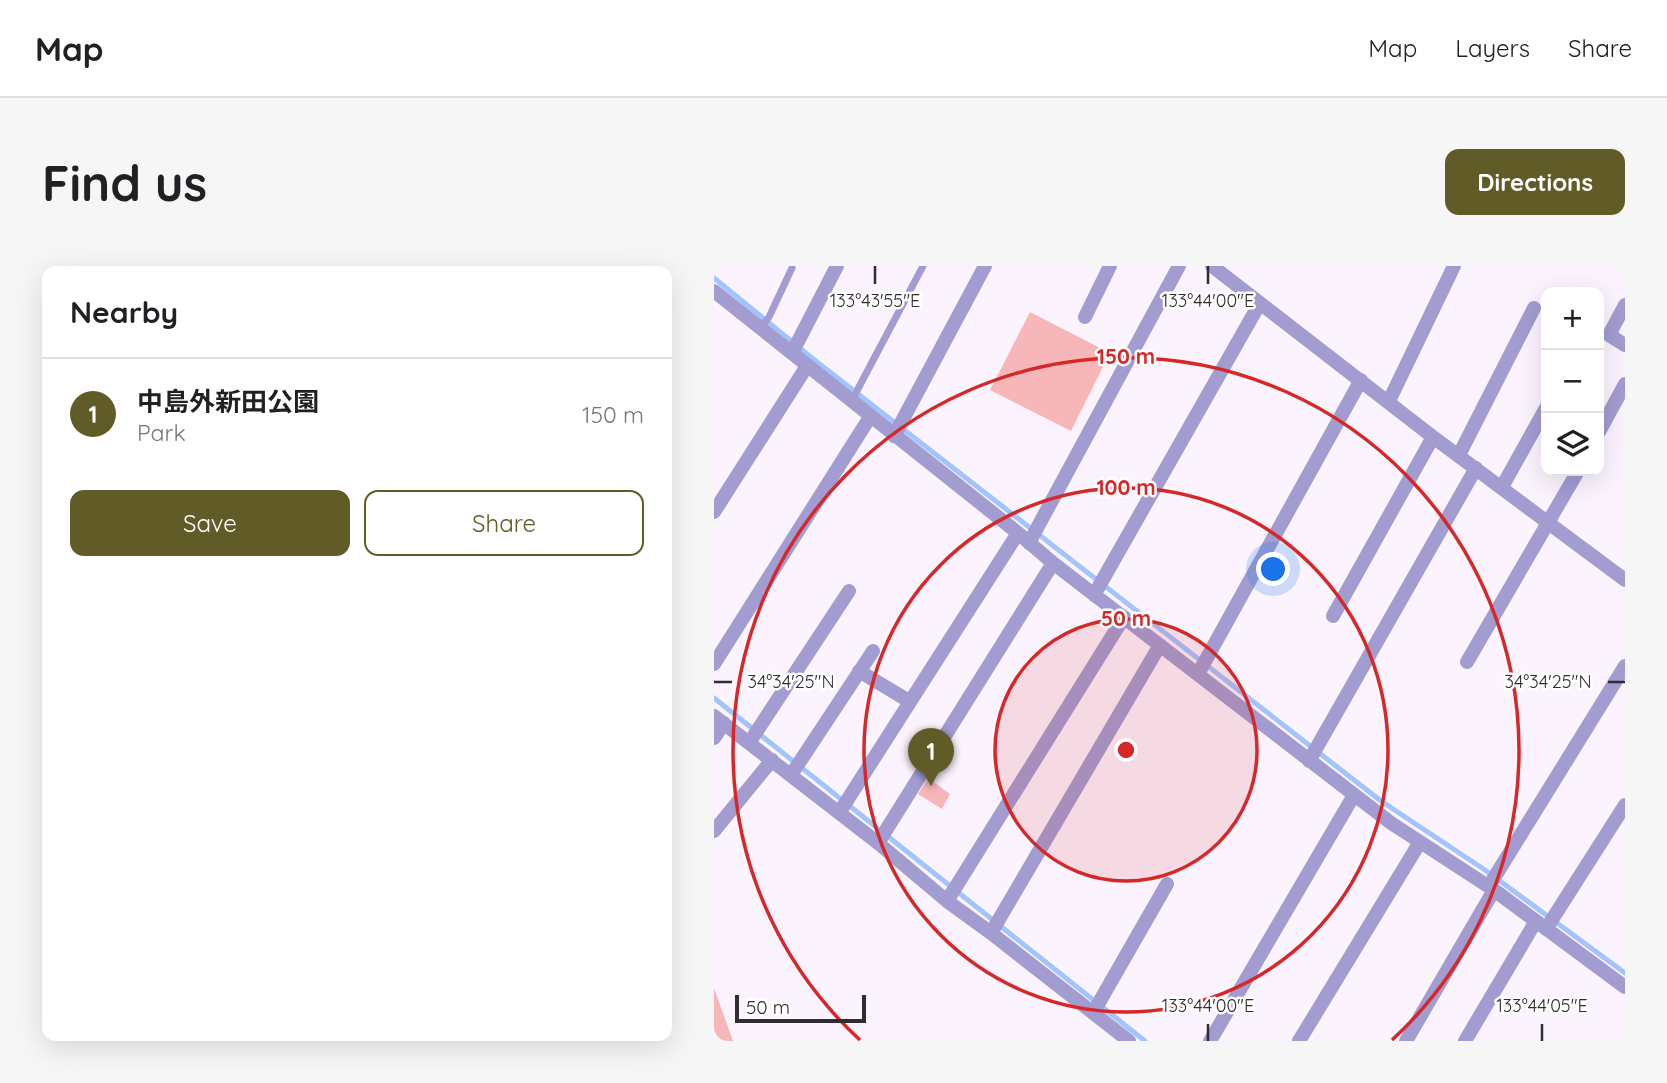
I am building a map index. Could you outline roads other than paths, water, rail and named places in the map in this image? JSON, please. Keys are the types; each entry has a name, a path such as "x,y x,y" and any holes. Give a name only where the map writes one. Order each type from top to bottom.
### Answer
{"street":[{"path":"794,348 837,266"},
{"path":"898,429 985,266"},
{"path":"1085,317 1110,266"},
{"path":"1033,536 1179,266"},
{"path":"1212,266 1433,437 1625,580"},
{"path":"1389,401 1454,266"},
{"path":"714,291 765,323 794,348 807,366 855,395 870,416 898,429 1018,533 1033,536 1053,563 1099,588 1124,617 1160,645 1202,667 1313,754 1354,795 1420,842 1493,882 1625,987"},
{"path":"1099,588 1260,303"},
{"path":"1625,305 1609,335 1625,345"},
{"path":"1459,455 1534,308"},
{"path":"714,512 807,366"},
{"path":"1202,667 1361,380"},
{"path":"1604,423 1625,384"},
{"path":"1502,487 1541,410"},
{"path":"714,664 870,416"},
{"path":"1333,616 1433,437"},
{"path":"1313,754 1476,468"},
{"path":"1467,662 1575,476"},
{"path":"839,813 1018,533"},
{"path":"879,842 1053,563"},
{"path":"749,742 849,591"},
{"path":"947,901 1124,617"},
{"path":"991,933 1160,645"},
{"path":"792,774 873,651"},
{"path":"1406,1041 1493,882 1625,666"},
{"path":"859,671 909,701"},
{"path":"714,738 719,720 879,842 947,901 1129,1041"},
{"path":"714,831 772,760"},
{"path":"1210,1041 1354,795"},
{"path":"1465,1041 1625,805"},
{"path":"1299,1041 1420,842"},
{"path":"1094,1012 1167,884"}],"lane":[{"path":"855,395 923,266"},
{"path":"765,323 792,268"}],"waterway":[{"path":"714,278 817,362 1381,801 1485,870 1625,973"},
{"path":"714,698 1145,1041"}],"place":[{"name":"中島外新田公園","path":"931,786"}]}
